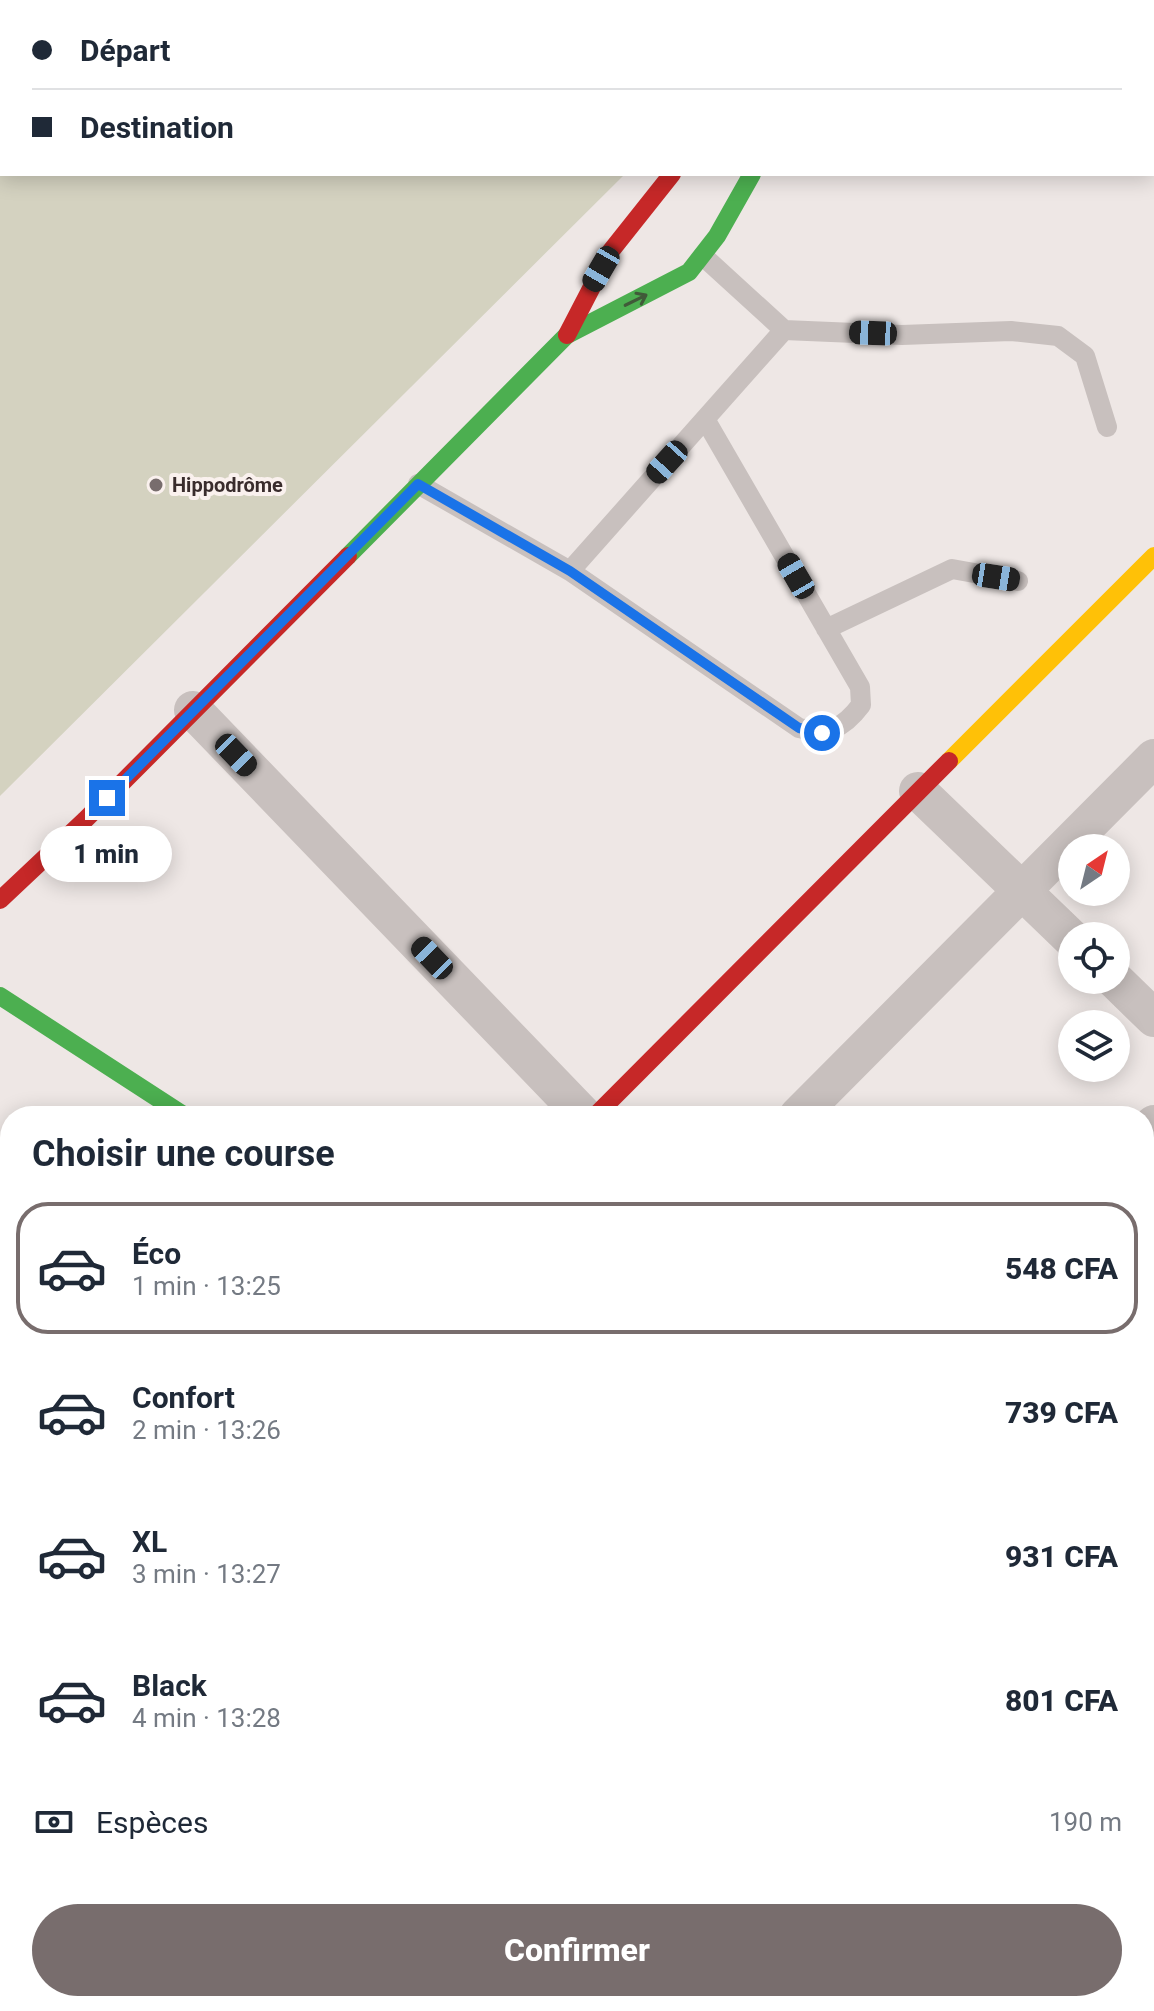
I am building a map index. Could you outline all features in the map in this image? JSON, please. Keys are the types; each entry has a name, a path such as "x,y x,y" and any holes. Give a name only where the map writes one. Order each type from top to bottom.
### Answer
{"street":[{"path":"0,900 567,335 610,252 670,176"},
{"path":"567,335 689,272 703,256 751,176"},
{"path":"605,1106 1154,556"},
{"path":"193,710 574,1106"},
{"path":"808,1106 1154,758"},
{"path":"918,791 1058,926"},
{"path":"1129,994 1154,1018"},
{"path":"0,996 170,1106"}],"lane":[{"path":"703,256 784,330 902,335 1011,331 1058,336 1085,356 1107,427"},
{"path":"570,571 784,330"},
{"path":"418,484 570,571 799,728 822,733 846,724 861,705 860,687 705,419"},
{"path":"826,629 952,569 1018,581"}],"shaded area":[{"name":"Hippodrôme","path":"0,176 623,176 0,796"}],"traffic: fast":[{"path":"348,556 567,335 689,272 717,236 751,176"},
{"path":"0,996 170,1106"}],"traffic: slow":[{"path":"949,761 1154,556"}],"traffic: jam":[{"path":"567,335 610,252 670,176"},
{"path":"0,900 85,820 348,556"},
{"path":"605,1106 949,761"}],"place":[{"name":"Hippodrôme","path":"156,485"}],"route":[{"path":"107,798 418,484 570,571 799,728 822,733"}]}
